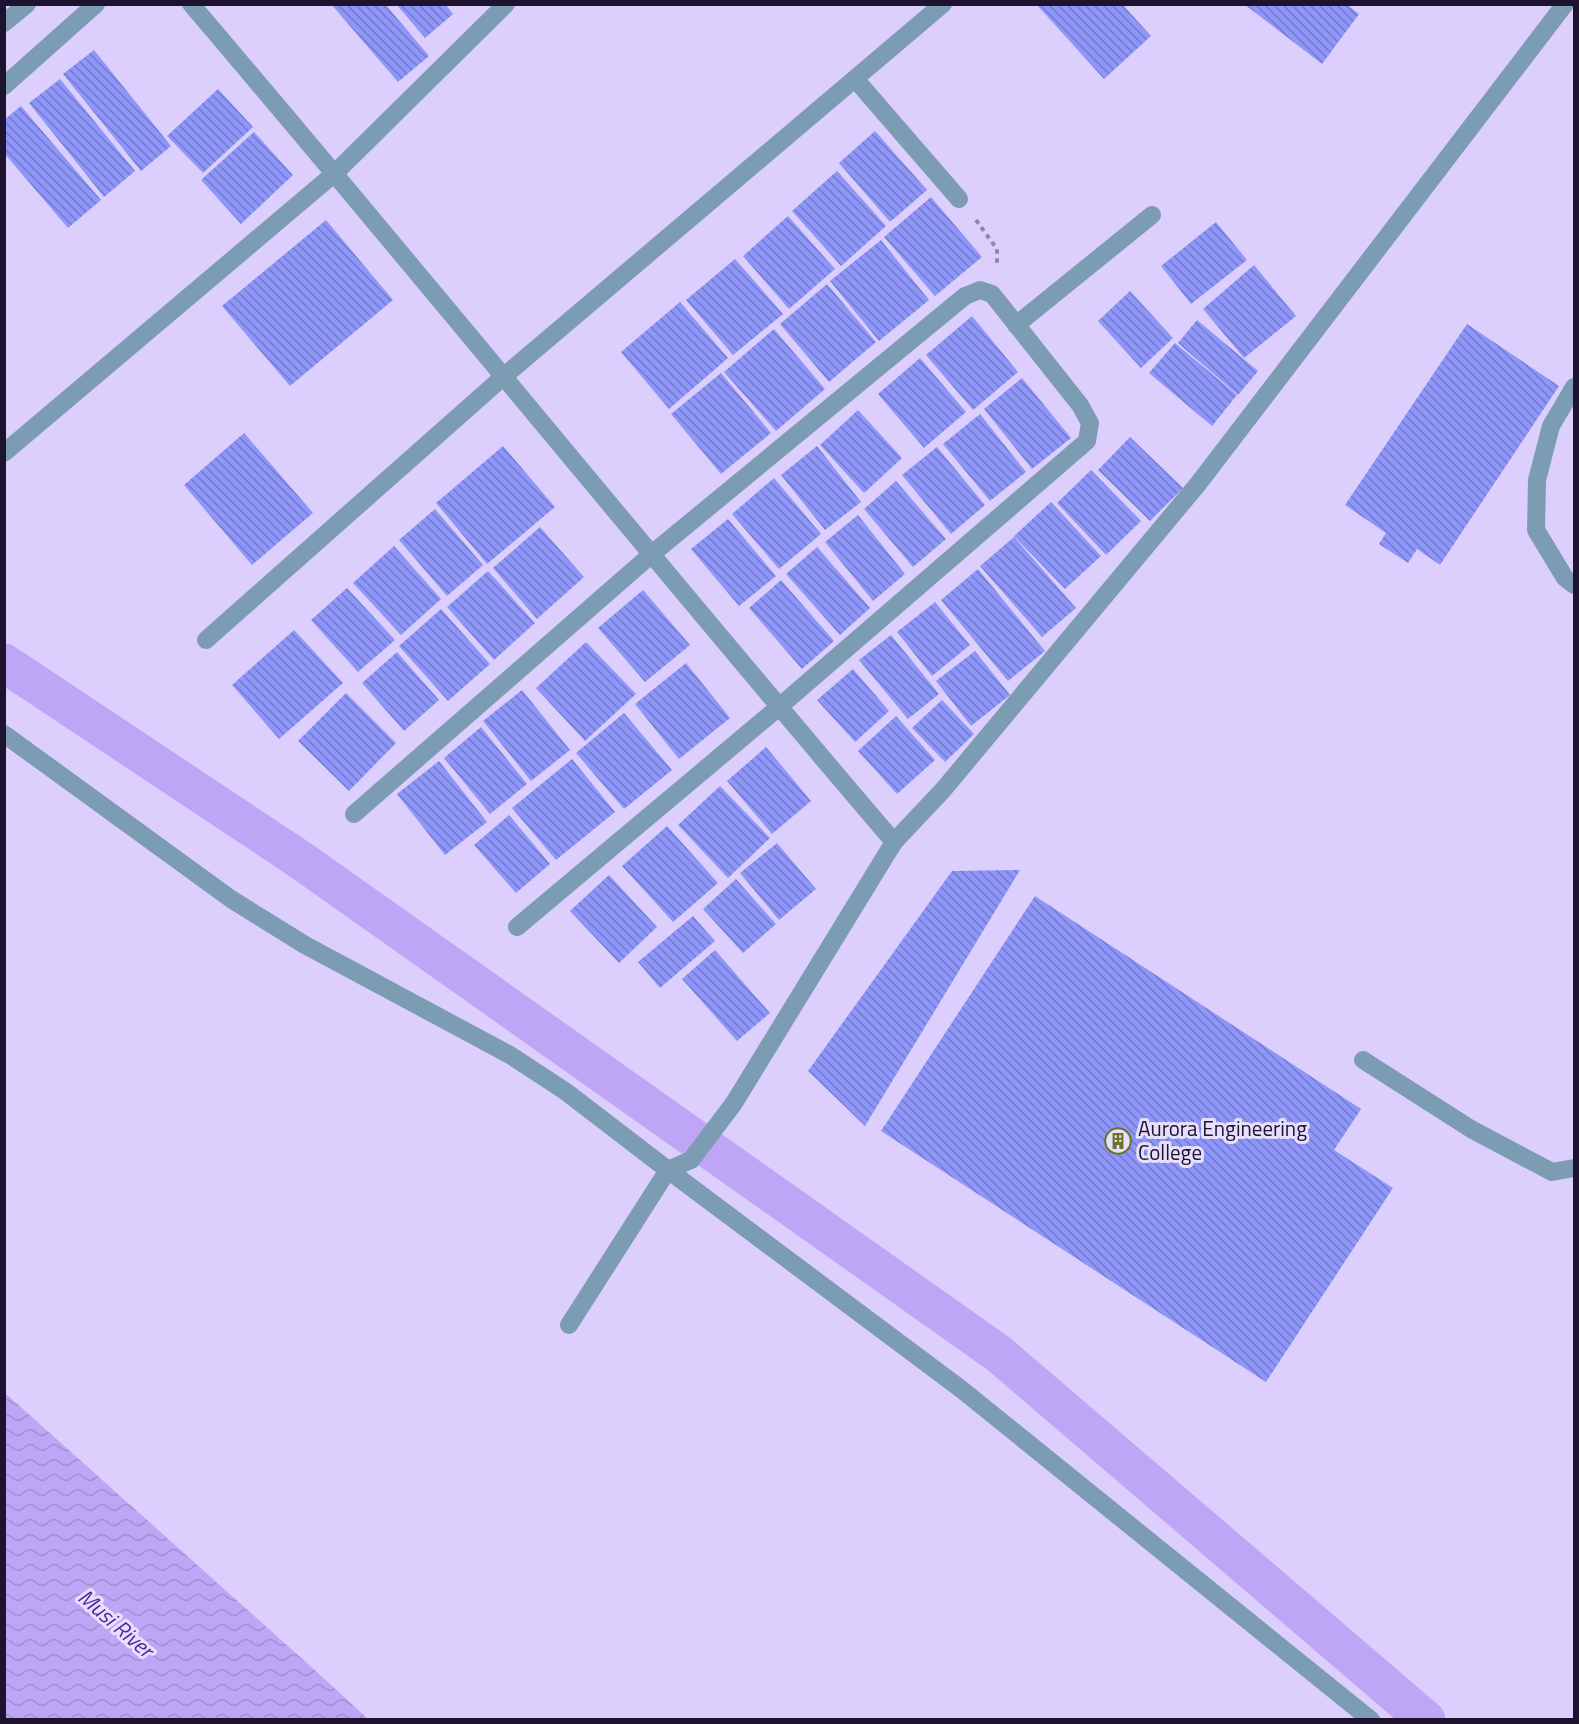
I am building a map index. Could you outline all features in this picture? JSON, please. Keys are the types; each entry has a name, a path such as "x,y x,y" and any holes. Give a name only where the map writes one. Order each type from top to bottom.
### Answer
{"street":[{"path":"4,23 27,4"},
{"path":"4,86 96,4"},
{"path":"191,4 894,842"},
{"path":"4,453 335,173 506,4"},
{"path":"206,640 503,377 943,4"},
{"path":"569,1325 668,1170 691,1160 734,1103 894,842 943,790 1198,484 1565,4"},
{"path":"856,80 959,199"},
{"path":"1016,325 1152,215"},
{"path":"354,814 653,553 965,297 980,290 992,294 1080,405 1090,423 1087,441 779,707 517,927"},
{"path":"1575,387 1551,426 1537,480 1536,530 1565,578 1575,585"},
{"path":"4,734 231,899 305,945 520,1062 566,1091 961,1389 1371,1719"},
{"path":"1363,1060 1471,1130 1552,1172 1575,1168"}],"path":[{"path":"959,199 997,249 999,259 992,294"}],"water":[{"name":"Musi River","path":"4,1392 318,1673 368,1719 5,1719"}],"building":[{"path":"331,4 385,4 429,56 398,82"},
{"path":"396,4 445,4 453,14 425,38"},
{"path":"1036,4 1122,4 1151,36 1104,79"},
{"path":"1244,4 1346,4 1359,14 1322,64"},
{"path":"94,50 171,146 141,171 63,74"},
{"path":"60,79 135,171 104,197 29,103"},
{"path":"218,89 253,127 203,173 167,136"},
{"path":"21,106 101,200 68,228 4,153 4,120"},
{"path":"875,131 927,190 890,222 839,163"},
{"path":"254,132 293,175 241,224 201,180"},
{"path":"837,171 886,226 841,266 792,211"},
{"path":"931,197 982,257 935,296 884,237"},
{"path":"788,216 835,269 789,309 743,256"},
{"path":"326,220 393,300 290,386 222,306"},
{"path":"1216,222 1247,260 1191,304 1161,266"},
{"path":"881,240 929,300 879,341 830,281"},
{"path":"735,259 783,314 733,355 686,300"},
{"path":"1254,265 1296,316 1244,358 1203,309"},
{"path":"827,284 876,342 829,382 780,324"},
{"path":"1130,291 1173,338 1141,368 1098,321"},
{"path":"680,302 728,358 669,409 621,352"},
{"path":"972,316 1018,372 973,410 926,355"},
{"path":"1197,320 1258,371 1238,395 1178,343"},
{"path":"1467,324 1559,386 1440,565 1417,549 1408,563 1379,544 1386,533 1345,505"},
{"path":"774,329 825,389 776,431 724,372"},
{"path":"1175,343 1237,395 1212,426 1149,373"},
{"path":"920,358 966,412 924,448 878,394"},
{"path":"721,373 771,433 721,474 671,414"},
{"path":"1022,378 1071,438 1032,469 984,409"},
{"path":"858,410 902,458 864,493 820,445"},
{"path":"980,414 1026,472 990,501 943,444"},
{"path":"244,433 313,513 252,565 184,485"},
{"path":"1130,437 1183,488 1150,521 1098,470"},
{"path":"503,446 555,507 487,564 436,503"},
{"path":"817,446 861,502 825,530 781,475"},
{"path":"937,447 985,505 951,534 902,475"},
{"path":"1091,470 1141,521 1106,555 1057,503"},
{"path":"774,478 821,534 779,569 732,514"},
{"path":"896,481 946,539 913,567 864,509"},
{"path":"1051,502 1101,556 1065,589 1014,536"},
{"path":"435,509 483,565 447,596 399,540"},
{"path":"858,515 905,574 873,601 825,542"},
{"path":"728,519 776,576 739,606 691,549"},
{"path":"540,527 584,577 537,619 493,568"},
{"path":"1014,537 1076,608 1042,637 980,566"},
{"path":"394,546 441,599 401,635 353,583"},
{"path":"817,547 870,608 840,635 786,574"},
{"path":"978,569 1045,651 1008,681 941,600"},
{"path":"488,571 535,623 494,660 447,607"},
{"path":"781,580 834,641 802,669 749,608"},
{"path":"347,588 395,640 358,672 311,620"},
{"path":"643,590 690,645 645,682 598,628"},
{"path":"935,602 970,645 932,676 897,632"},
{"path":"441,609 490,664 448,701 399,646"},
{"path":"294,630 343,683 279,739 232,685"},
{"path":"891,635 939,694 908,719 859,660"},
{"path":"586,642 636,694 585,741 536,688"},
{"path":"975,651 1010,695 971,726 936,681"},
{"path":"397,652 439,700 404,731 362,683"},
{"path":"686,663 730,718 679,759 635,704"},
{"path":"853,669 889,711 855,742 817,700"},
{"path":"522,690 570,750 531,781 483,721"},
{"path":"346,693 396,743 349,791 298,741"},
{"path":"942,700 974,734 945,762 912,728"},
{"path":"624,713 672,770 624,809 576,753"},
{"path":"896,716 935,760 897,794 858,751"},
{"path":"481,727 527,784 490,814 444,758"},
{"path":"766,747 811,801 772,834 727,781"},
{"path":"572,759 615,812 556,860 512,808"},
{"path":"439,761 487,822 445,855 397,794"},
{"path":"720,786 770,838 728,878 678,825"},
{"path":"509,815 550,864 516,893 474,845"},
{"path":"667,826 718,883 673,922 622,866"},
{"path":"777,843 816,889 779,920 740,873"},
{"path":"1020,870 865,1126 808,1071 952,871"},
{"path":"609,875 657,927 619,963 570,911"},
{"path":"736,879 776,924 743,953 703,909"},
{"name":"Aurora Engineering College","path":"1035,896 1361,1109 1334,1150 1393,1188 1266,1382 881,1131"},
{"path":"693,916 715,941 660,988 638,962"},
{"path":"715,950 770,1013 737,1041 682,979"}],"waterway":[{"path":"4,663 299,859 999,1354 1426,1720"}],"place":[{"name":"Aurora Engineering College","path":"1118,1141"}]}
